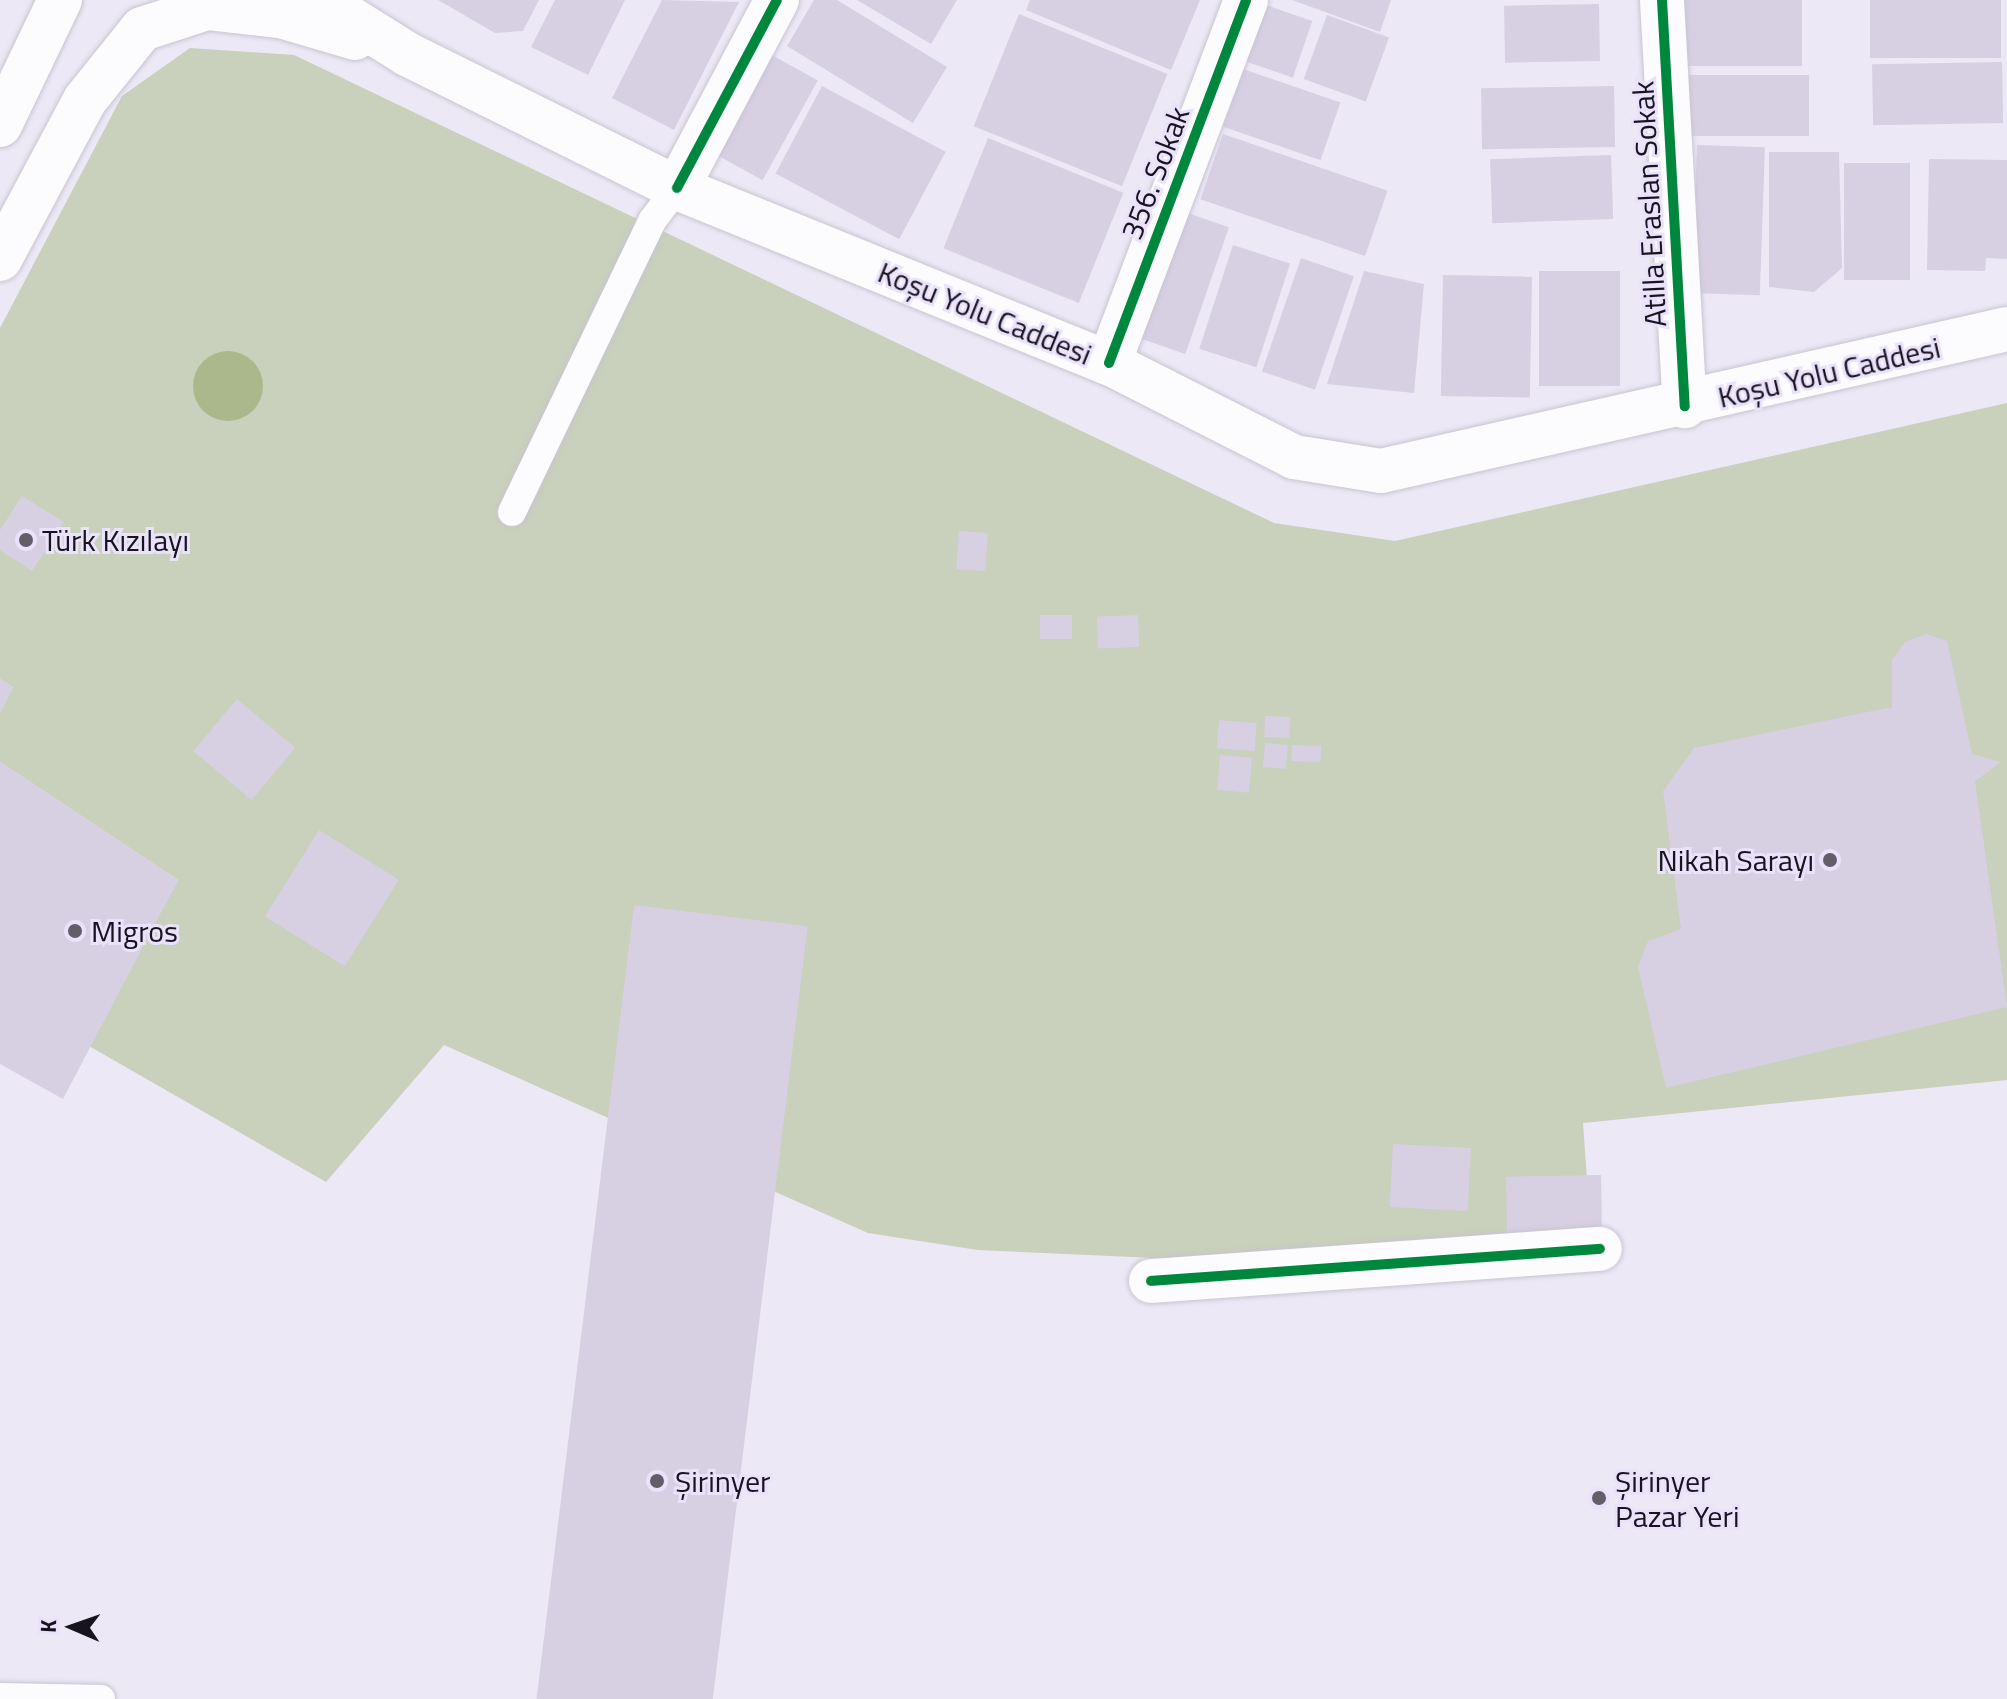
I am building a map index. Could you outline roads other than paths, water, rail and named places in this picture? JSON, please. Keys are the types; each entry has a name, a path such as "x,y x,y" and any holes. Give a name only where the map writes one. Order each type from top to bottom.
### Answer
{"main road":[{"path":"0,125 60,0"},
{"name":"Koşu Yolu Caddesi","path":"321,0 407,54 677,188 1109,363 1294,457 1381,471 1685,406 2007,329"},
{"path":"677,188 777,0"},
{"name":"356. Sokak","path":"1109,363 1246,0"},
{"name":"Atilla Eraslan Sokak","path":"1662,0 1685,406"},
{"path":"0,259 85,100 142,29 207,8 280,16 407,54"},
{"path":"1151,1281 1600,1249"}],"lane":[{"path":"512,512 652,221 677,188"},
{"path":"0,1697 101,1699"}],"place":[{"name":"Türk Kızılayı","path":"26,540"},
{"name":"Nikah Sarayı","path":"1830,860"},
{"name":"Migros","path":"75,931"},
{"name":"Şirinyer","path":"657,1481"},
{"name":"Şirinyer Pazar Yeri","path":"1599,1498"}]}
